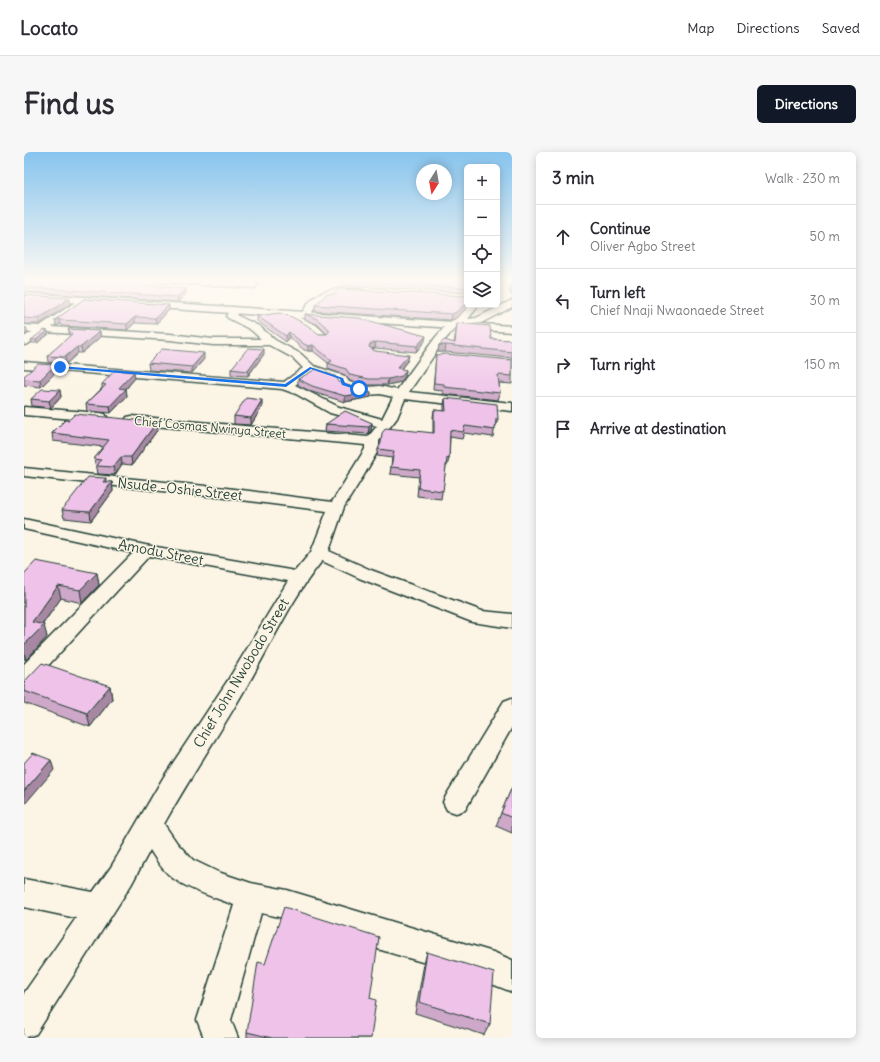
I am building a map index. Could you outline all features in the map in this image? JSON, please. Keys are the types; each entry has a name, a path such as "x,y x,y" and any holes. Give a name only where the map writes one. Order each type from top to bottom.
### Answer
{"main road":[{"path":"395,320 512,329"}],"street":[{"path":"24,342 55,320"},
{"path":"239,320 255,328 271,342 297,356 310,368 341,378 344,384 359,389 368,391 380,390 401,394 512,407"},
{"path":"298,320 312,327 323,336"},
{"name":"Chief John Nwobodo Street","path":"24,1022 100,908 172,786 236,686 299,577 319,553 336,507 372,449 378,432 390,418 401,394 439,340 460,320"},
{"path":"455,324 479,320"},
{"path":"24,328 157,336 213,342 271,342"},
{"path":"24,365 96,369 286,386 329,407 363,419 378,432"},
{"path":"286,386 310,368"},
{"name":"Chief Cosmas Nwinya Street","path":"24,411 116,419 378,432"},
{"name":"Nsude -Oshie Street","path":"24,472 226,493 336,507"},
{"name":"Amodu Street","path":"24,524 145,550 299,577"},
{"path":"24,677 145,550"},
{"path":"319,553 365,574 479,617 512,621"},
{"path":"456,802 512,707"},
{"path":"150,825 168,852 183,869 212,883 251,897 287,904 493,968 512,976"},
{"path":"24,893 100,908"},
{"path":"221,1038 214,1020 251,897"}],"building":[{"path":"67,320 131,320 127,324"},
{"path":"263,320 298,320 319,334 327,334 330,330 319,320 368,320 426,336 417,346 376,342 370,344 369,347 375,351 409,355 397,368 406,370 402,376 388,379 369,379 350,375 346,369 328,363 332,361 313,345 308,346 304,344 289,332 286,336"},
{"path":"457,323 490,326 491,339 512,340 512,352 439,345 444,340 455,343"},
{"path":"68,329 100,331 81,347 77,347 65,357 47,356 72,334"},
{"path":"44,330 48,331 36,340 31,340"},
{"path":"248,348 264,349 248,371 231,369"},
{"path":"162,349 204,353 192,367 148,363"},
{"path":"446,354 512,360 512,376 498,375 500,393 444,387 444,384 434,383 436,355"},
{"path":"38,364 55,365 40,380 24,379 24,376"},
{"path":"316,369 335,376 340,383 371,392 345,396 312,386 298,379"},
{"path":"115,370 134,372 119,388 126,389 110,406 86,404 106,385 102,384"},
{"path":"42,389 60,390 49,401 31,399"},
{"path":"246,398 262,400 251,418 234,416"},
{"path":"445,398 497,404 498,419 496,419 495,430 465,426 463,432 450,430 449,459 447,458 443,491 418,488 420,470 391,467 394,451 378,449 381,443 382,433 386,428 434,433 434,410 446,411"},
{"path":"345,411 372,423 369,427 326,424"},
{"path":"75,414 157,422 131,457 121,457 113,467 97,466 101,460 94,459 109,440 52,433 65,420 69,420"},
{"path":"88,477 106,478 103,482 112,482 90,512 62,510"},
{"path":"36,561 97,573 80,590 58,586 32,622 44,625 24,645 24,574"},
{"path":"42,663 110,686 87,713 24,691 24,682"},
{"path":"33,753 51,760 24,791 24,763"},
{"path":"512,787 512,818 501,813"},
{"path":"284,907 379,937 370,998 376,1000 371,1038 272,1038 247,1032 258,962 265,964"},
{"path":"427,952 494,973 490,1024 419,1002"}],"route":[{"path":"60,367 286,386 310,368 341,378 344,384 354,386 359,389"}]}
